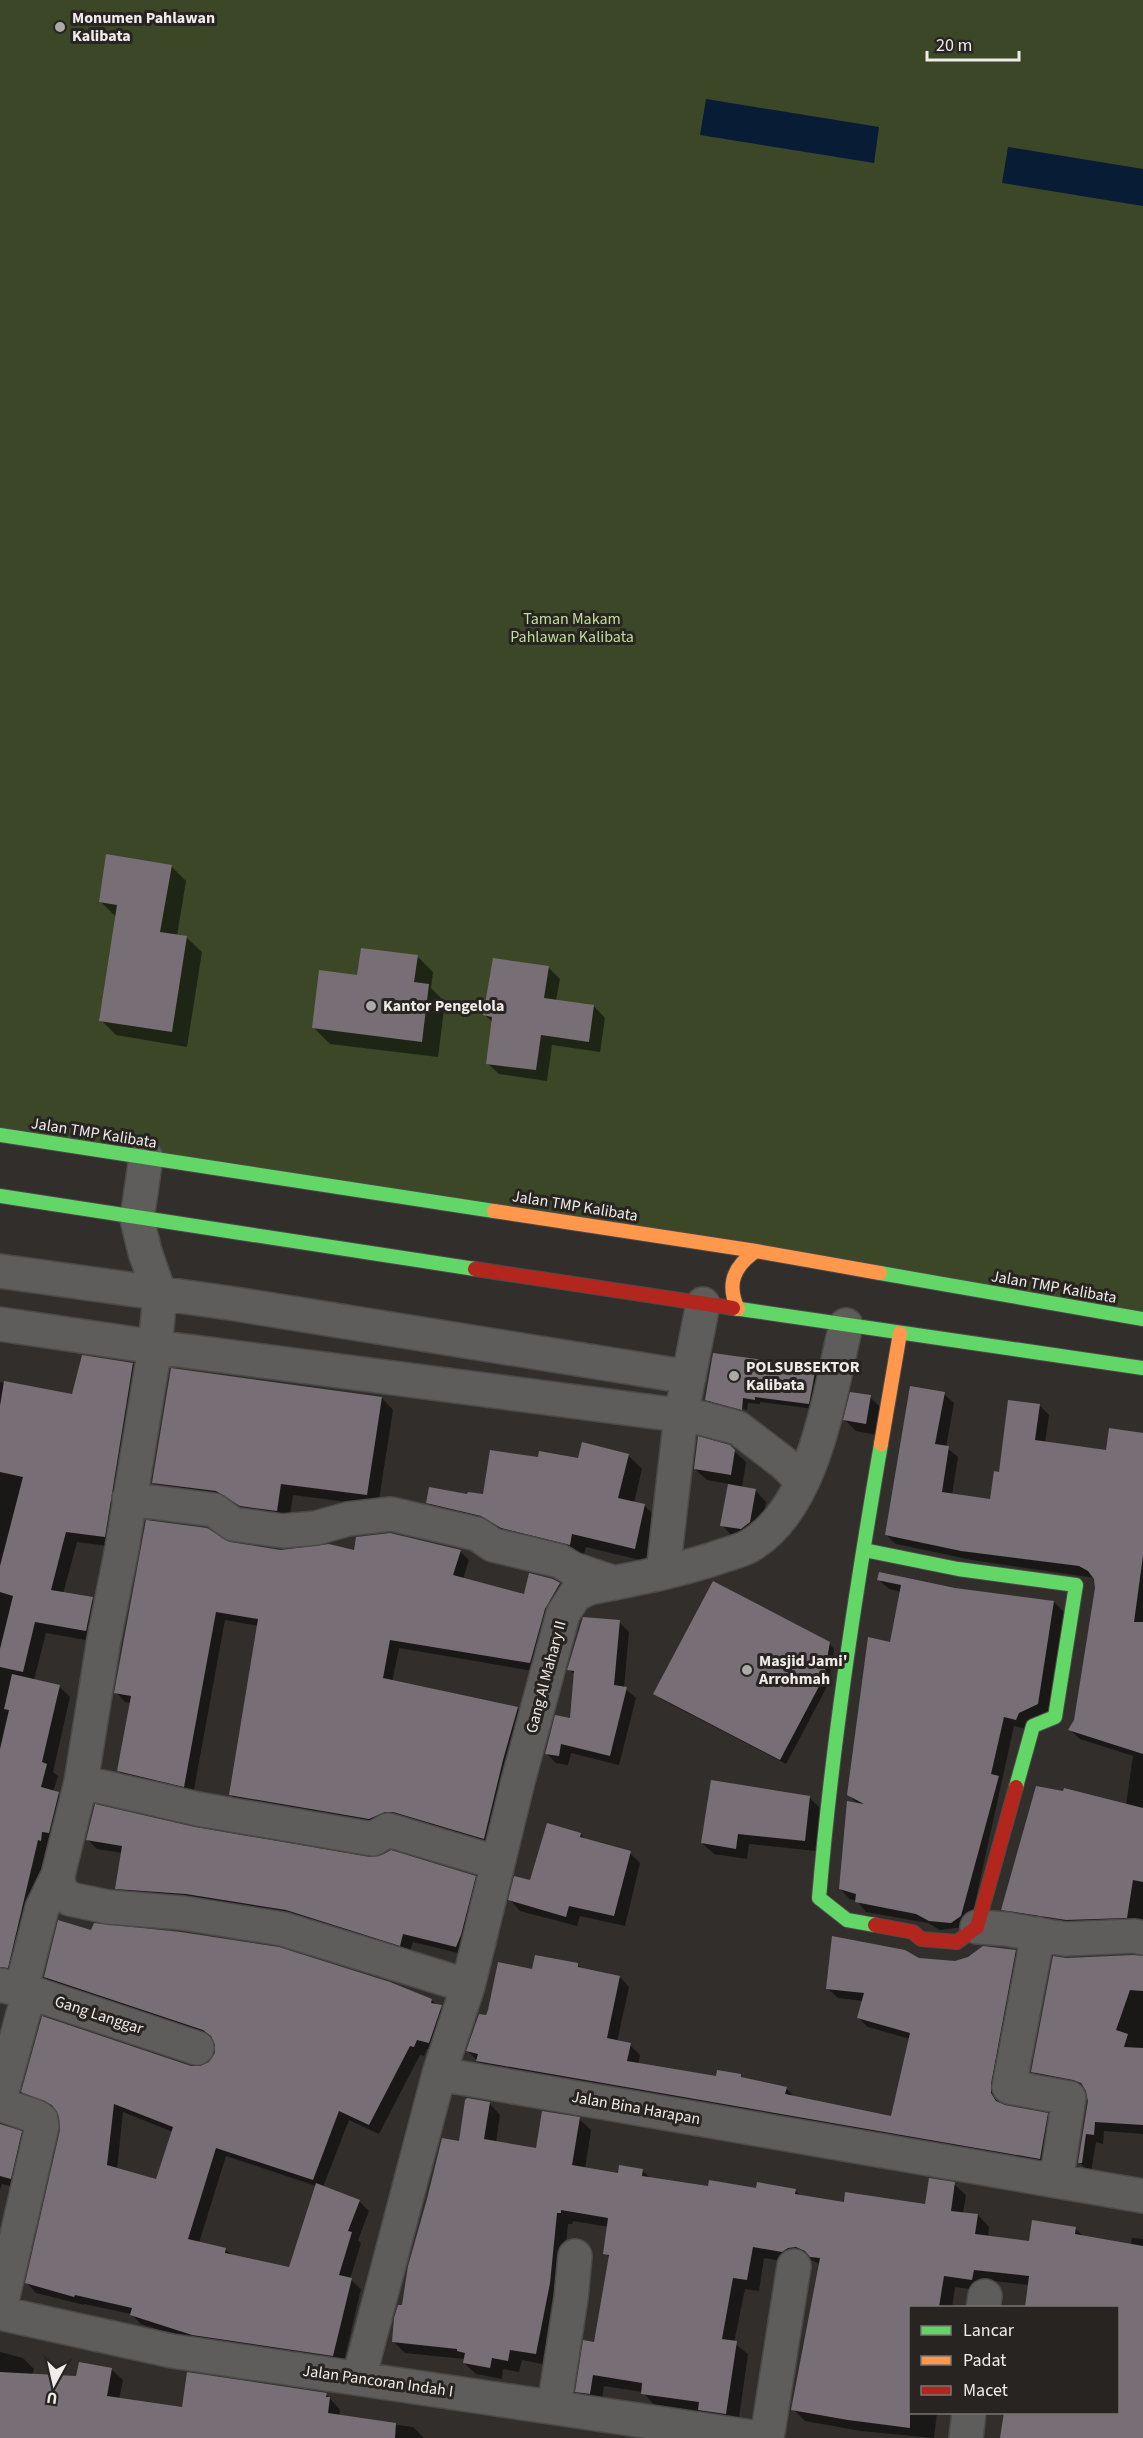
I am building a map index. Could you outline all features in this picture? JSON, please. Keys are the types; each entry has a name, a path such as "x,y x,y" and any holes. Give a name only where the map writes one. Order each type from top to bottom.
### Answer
{"main road":[{"name":"Jalan TMP Kalibata","path":"0,1135 756,1251 1143,1319"},
{"path":"0,1196 137,1219 1143,1368"},
{"path":"738,1309 732,1298 732,1282 736,1267 742,1259 756,1251"},
{"path":"864,1551 958,1569 1076,1586 1055,1717 1033,1726 977,1927 957,1942 921,1939 914,1932 847,1920 819,1898 825,1817 864,1551 900,1333"}],"street":[{"path":"0,2099 17,1989 42,1908 58,1875 81,1782 155,1347 160,1295 145,1252 137,1219 146,1157"},
{"path":"0,1271 241,1305 688,1377"},
{"path":"663,1572 681,1416 703,1304"},
{"path":"0,1324 155,1347 701,1418 738,1428 785,1464 802,1481"},
{"name":"Gang Al Mahary II","path":"440,2074 468,1986 563,1614 575,1595 589,1588 703,1562 750,1546 776,1527 794,1498 814,1454 846,1325"},
{"path":"129,1499 214,1510 233,1524 283,1532 316,1528 348,1518 391,1514 477,1534 493,1545 560,1561 573,1569 615,1583"},
{"path":"81,1782 198,1809 373,1839 388,1830 498,1863"},
{"path":"58,1875 59,1889 70,1899 108,1907 183,1913 283,1929 468,1986"},
{"path":"977,1927 1065,1939 1135,1936 1143,1938"},
{"path":"1038,1934 1009,2087 1069,2098 1056,2181"},
{"name":"Gang Langgar","path":"17,1989 197,2048"},
{"path":"359,2378 440,2074"},
{"name":"Jalan Bina Harapan","path":"440,2074 1143,2196"},
{"path":"0,2104 38,2117 42,2126 0,2311"},
{"path":"554,2407 571,2298 575,2256"},
{"path":"767,2438 794,2266"},
{"name":"Jalan Pancoran Indah I","path":"0,2311 172,2351 554,2407 700,2434 759,2438"},
{"path":"966,2438 969,2414"}],"green space":[{"name":"Taman Makam Pahlawan Kalibata","path":"0,0 1143,0 1143,1319 0,1135"}],"water":[{"path":"706,99 879,127 874,163 700,135"},
{"path":"1008,147 1143,169 1143,206 1002,183"}],"building":[{"path":"106,854 172,865 160,932 187,936 172,1032 99,1021 117,905 99,902"},
{"name":"Kantor Pengelola","path":"361,948 418,955 414,982 429,984 422,1042 312,1028 319,970 357,975"},
{"path":"493,958 549,966 544,998 594,1005 589,1042 541,1035 536,1070 486,1064 492,1017 483,1015"},
{"path":"713,1353 816,1367 809,1404 755,1397 755,1400 743,1398 742,1410 705,1400"},
{"path":"82,1355 133,1363 105,1537 66,1532 51,1590 93,1597 86,1631 35,1622 23,1672 0,1667 0,1649 13,1596 0,1592 0,1566 23,1477 0,1472 0,1406 4,1381 72,1394"},
{"path":"171,1368 382,1397 367,1495 281,1484 277,1511 240,1506 216,1491 152,1483"},
{"path":"910,1386 945,1392 935,1444 949,1446 942,1492 990,1499 994,1471 999,1472 1008,1400 1040,1404 1035,1440 1106,1450 1109,1428 1143,1433 1143,1556 1134,1622 1143,1622 1143,1754 1068,1730 1074,1720 1095,1588 1094,1579 1088,1571 1079,1566 961,1551 885,1535"},
{"path":"850,1392 871,1395 866,1424 843,1420"},
{"path":"698,1436 730,1445 735,1450 731,1475 694,1469"},
{"path":"582,1442 629,1454 618,1498 645,1504 635,1549 572,1534 570,1545 501,1528 481,1516 426,1503 429,1487 467,1494 468,1492 483,1494 490,1450 538,1457 539,1451 578,1458"},
{"path":"728,1484 756,1489 750,1522 741,1529 720,1526"},
{"path":"146,1520 207,1528 230,1542 281,1550 329,1544 354,1550 356,1537 390,1533 461,1550 453,1575 524,1594 529,1573 560,1583 545,1609 530,1663 390,1640 383,1678 518,1707 484,1839 393,1812 385,1812 369,1819 229,1795 258,1619 216,1612 184,1787 117,1771 131,1696 114,1693"},
{"path":"879,1572 955,1588 1054,1601 1038,1704 1019,1713 1016,1720 1004,1717 991,1774 999,1776 961,1916 951,1923 929,1921 916,1914 855,1902 856,1894 839,1889 847,1801 864,1804 847,1795 868,1637 890,1642 901,1585 877,1580"},
{"name":"Masjid Jami' Arrohmah","path":"713,1581 830,1642 824,1677 780,1760 653,1694"},
{"path":"583,1617 620,1620 614,1685 627,1687 610,1756 561,1744 559,1756 545,1754 555,1715 570,1718 574,1671 567,1670"},
{"path":"12,1674 60,1685 42,1762 47,1764 41,1787 59,1792 49,1833 42,1832 41,1841 38,1840 8,1968 0,1967 0,1749 9,1710 4,1709"},
{"path":"711,1780 810,1796 805,1841 738,1834 736,1849 701,1843"},
{"path":"1036,1786 1063,1791 1064,1788 1143,1808 1143,1882 1133,1880 1127,1918 1066,1920 1001,1910"},
{"path":"95,1804 195,1827 370,1857 382,1855 391,1850 476,1876 461,1935 456,1947 403,1934 400,1946 286,1910 186,1894 115,1889 122,1846 86,1840"},
{"path":"547,1823 581,1833 580,1837 631,1851 614,1916 569,1906 566,1917 508,1900 514,1876 530,1880"},
{"path":"58,1920 91,1930 94,1923 181,1932 279,1947 390,1982 432,1999 431,2003 442,2005 429,2043 417,2040 414,2047 410,2046 369,2125 339,2111 313,2180 216,2148 188,2239 226,2248 225,2253 289,2267 316,2183 360,2200 348,2231 352,2232 339,2275 352,2278 333,2356 192,2335 130,2315 132,2308 75,2295 74,2297 25,2283 60,2130 59,2117 52,2105 21,2092 42,2016 191,2066 200,2066 209,2062 215,2053 215,2045 211,2036 203,2030 44,1977","holes":["114,2104 173,2127 156,2179 107,2165"]},
{"path":"832,1936 905,1950 919,1958 955,1961 968,1957 983,1946 1016,1950 991,2093 996,2101 1005,2105 1048,2113 1040,2159 476,2061 478,2054 466,2051 479,2014 486,2015 488,2010 498,1962 532,1969 535,1955 578,1963 578,1967 620,1976 607,2038 631,2043 627,2061 716,2076 717,2070 741,2074 741,2077 787,2087 785,2094 891,2116 910,2033 857,2018 864,1993 826,1989"},
{"path":"1053,1956 1066,1958 1143,1956 1143,1991 1130,1990 1116,2030 1128,2034 1124,2047 1143,2048 1143,2125 1095,2122 1094,2135 1086,2134 1082,2163 1078,2163 1088,2101 1086,2091 1081,2083 1073,2080 1031,2072"},
{"path":"467,2098 490,2102 484,2139 536,2148 542,2111 580,2117 572,2165 618,2173 619,2165 643,2169 642,2176 708,2186 709,2180 756,2188 757,2182 796,2189 795,2194 844,2202 845,2192 925,2204 929,2178 955,2182 951,2211 978,2214 975,2234 1029,2241 1032,2220 1076,2227 1075,2234 1143,2246 1143,2438 1000,2438 1004,2414 1119,2414 1119,2306 1025,2306 1029,2276 974,2270 972,2280 944,2276 939,2306 909,2306 910,2428 791,2410 820,2258 810,2257 805,2251 796,2247 782,2252 753,2247 747,2280 733,2278 722,2339 737,2341 726,2414 698,2410 699,2402 641,2394 642,2383 593,2375 590,2394 575,2392 583,2340 594,2342 609,2255 603,2254 608,2218 561,2210 561,2213 557,2213 550,2283 536,2354 510,2350 508,2361 492,2358 490,2368 463,2363 465,2353 457,2349 392,2342 394,2318 398,2305 402,2305 408,2266 442,2138 459,2141"},
{"path":"0,2124 22,2131 11,2179 0,2176"},
{"path":"79,2362 112,2368 107,2396 182,2407 187,2372 327,2393 326,2397 330,2397 328,2413 396,2423 395,2438 0,2438 0,2372 76,2376"}],"traffic: fast":[{"path":"0,1135 494,1211"},
{"path":"0,1196 475,1269"},
{"path":"880,1273 1143,1319"},
{"path":"733,1308 1143,1368"},
{"path":"875,1925 847,1920 819,1898 845,1670 881,1444"},
{"path":"864,1550 958,1569 1076,1585 1055,1717 1033,1726 1016,1787"}],"traffic: slow":[{"path":"494,1211 756,1251 880,1273"},
{"path":"738,1309 733,1292 734,1276 742,1263 756,1251"},
{"path":"881,1444 900,1333"}],"traffic: jam":[{"path":"475,1269 733,1308"},
{"path":"875,1925 913,1932 921,1939 957,1942 977,1927 1016,1787"}],"place":[{"name":"Monumen Pahlawan Kalibata","path":"60,27"},
{"name":"Kantor Pengelola","path":"371,1006"},
{"name":"POLSUBSEKTOR Kalibata","path":"734,1376"},
{"name":"Masjid Jami' Arrohmah","path":"747,1670"}]}
